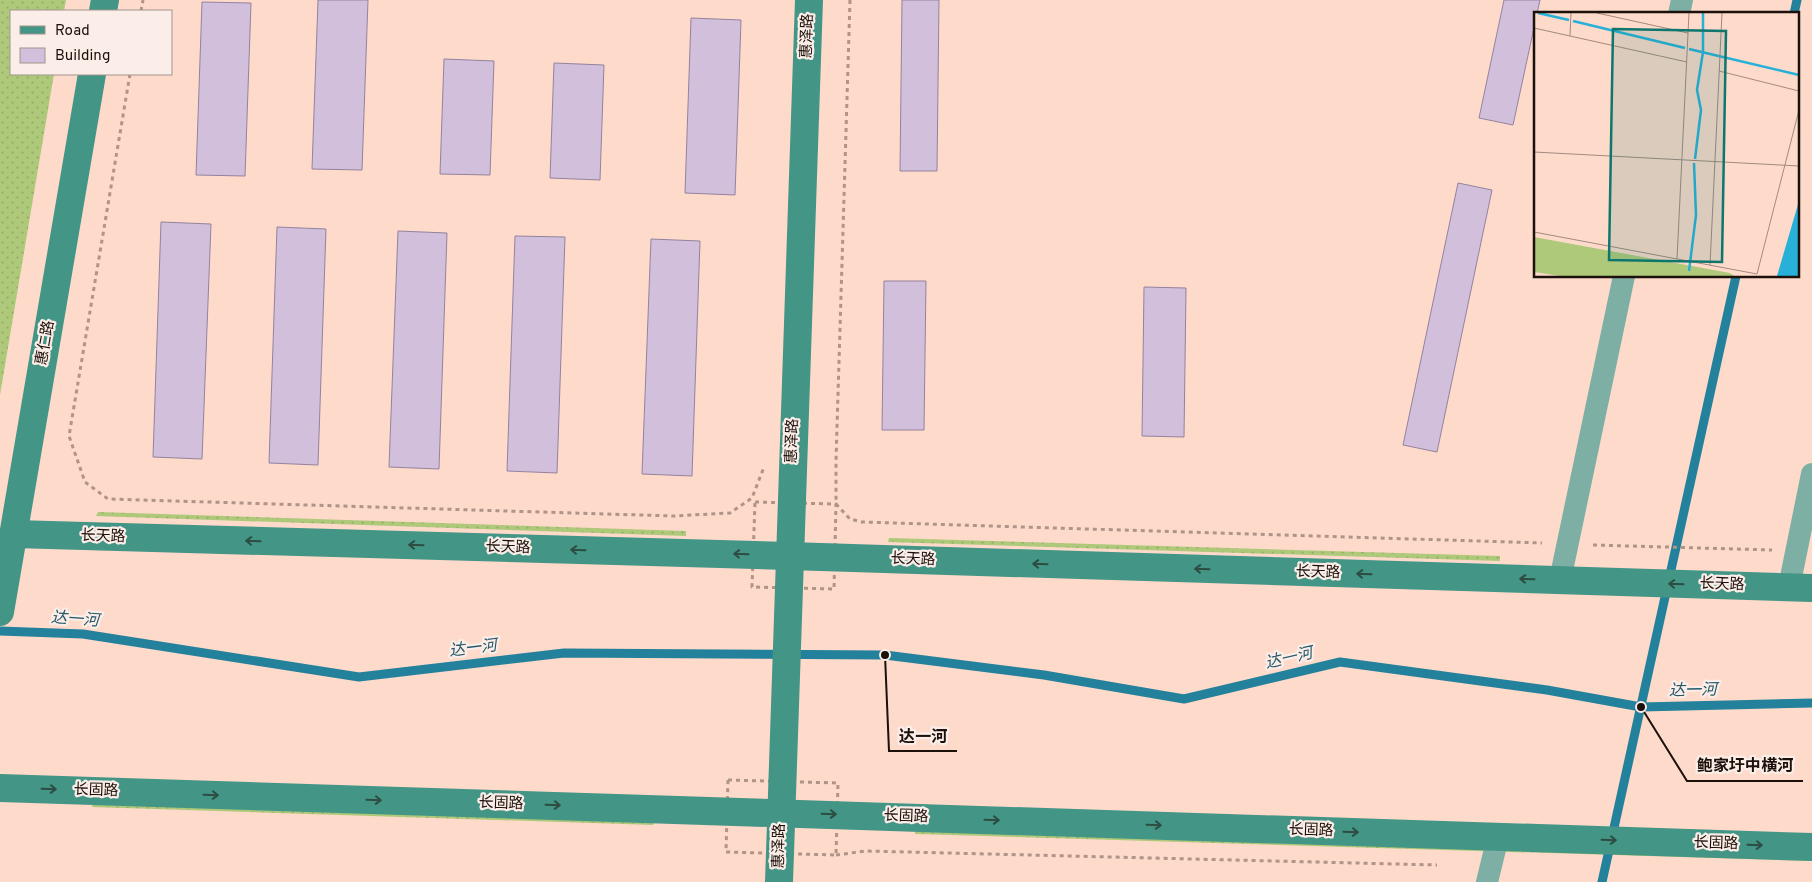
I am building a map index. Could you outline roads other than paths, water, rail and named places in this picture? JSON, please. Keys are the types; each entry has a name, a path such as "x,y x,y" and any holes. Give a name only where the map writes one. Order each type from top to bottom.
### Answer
{"street":[{"name":"惠泽路","path":"779,882 809,0"},
{"name":"惠仁路","path":"0,612 92,75"},
{"path":"1560,580 1624,278"},
{"path":"1800,588 1812,474"},
{"name":"长天路","path":"14,534 1800,588"},
{"name":"长固路","path":"0,788 1812,847"},
{"path":"1487,882 1498,837"}],"waterway":[{"path":"1794,12 1797,0"},
{"path":"1602,882 1736,278"},
{"name":"达一河","path":"0,631 83,634 359,677 564,653 885,655 1044,675 1184,699 1340,662 1547,690 1641,707 1812,703"}],"place":[{"name":"达一河","path":"885,655"},
{"name":"鲍家圩中横河","path":"1641,707"}]}
